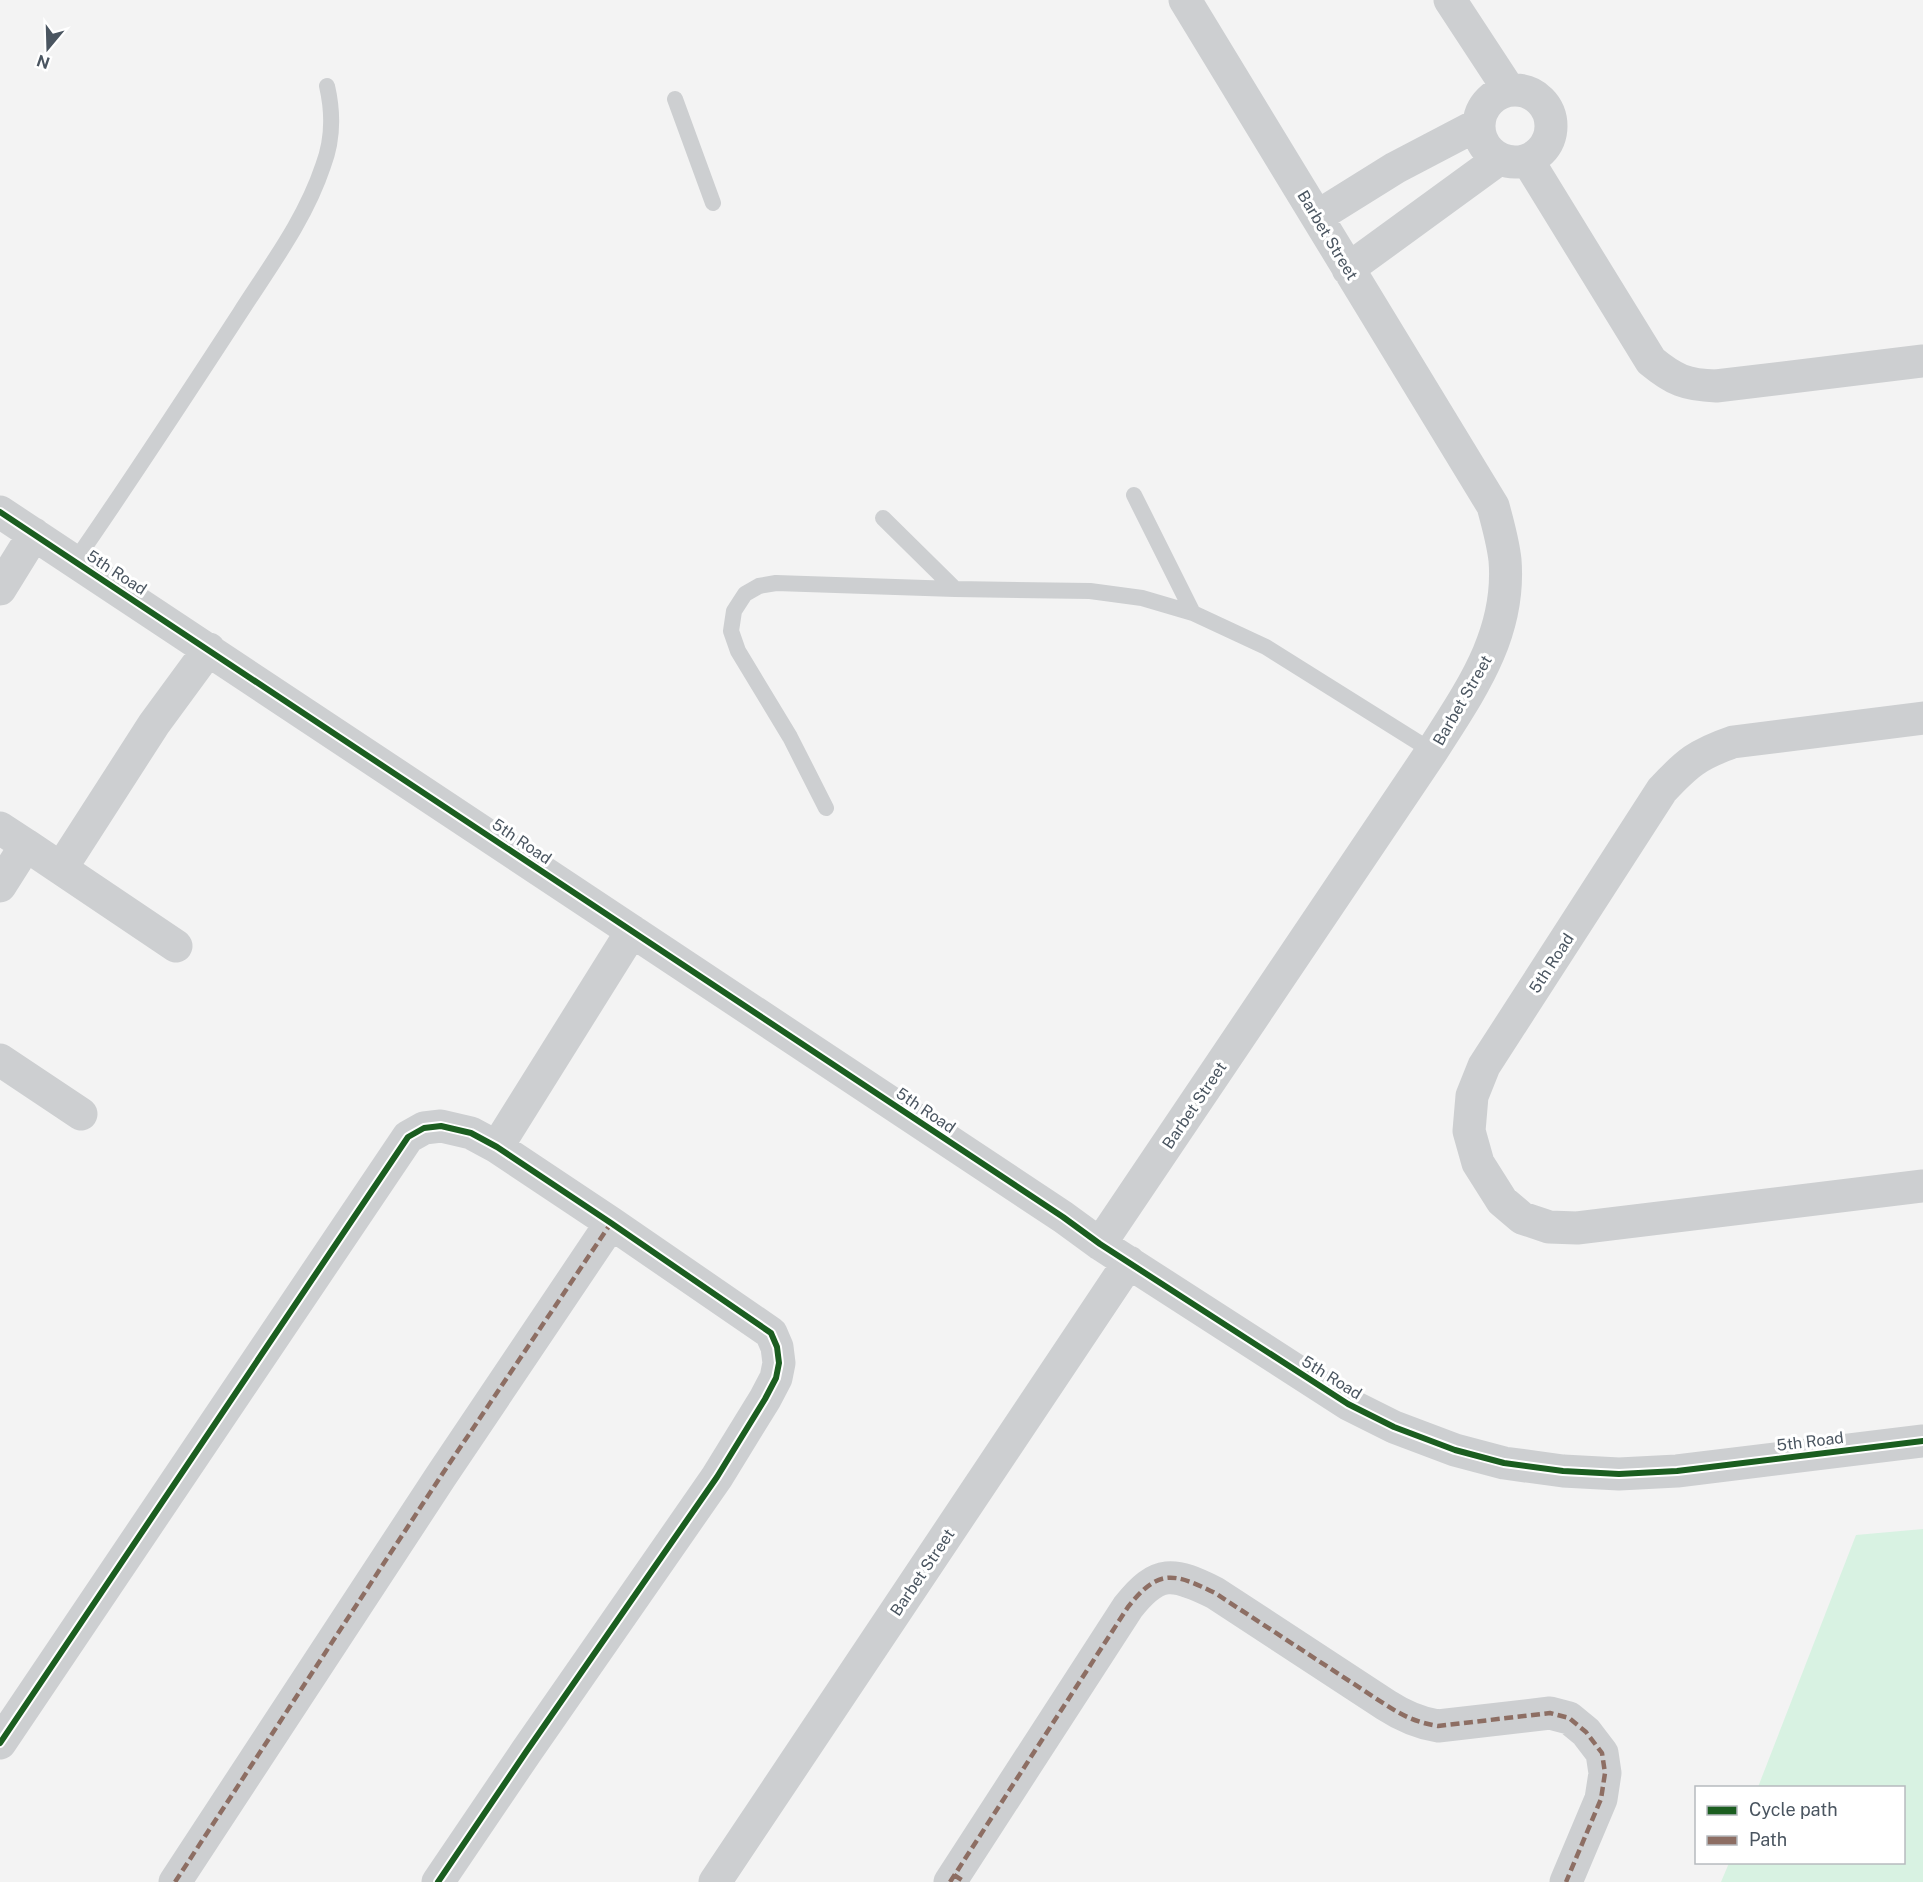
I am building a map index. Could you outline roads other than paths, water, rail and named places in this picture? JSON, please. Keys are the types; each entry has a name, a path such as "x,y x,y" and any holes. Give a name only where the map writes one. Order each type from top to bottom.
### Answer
{"street":[{"name":"Barbet Street","path":"1101,1244 1432,751 1473,686 1490,653 1500,624 1505,582 1505,560 1493,506 1185,0"},
{"path":"1450,0 1509,90"},
{"path":"1348,269 1514,160 1539,155 1547,146 1551,135 1552,123 1549,111 1533,94 1521,90 1499,93 1485,106 1480,115 1479,124 1484,145 1491,153 1514,160 1651,361 1669,375 1694,386 1716,386 1923,361"},
{"path":"1318,216 1395,168 1479,124"},
{"name":"5th Road","path":"0,512 1063,1216 1101,1244 1348,1404 1394,1427 1445,1446 1504,1463 1563,1471 1619,1474 1677,1471 1923,1441"},
{"path":"0,589 34,534"},
{"path":"62,867 154,724 209,649"},
{"name":"5th Road","path":"1923,718 1733,742 1706,751 1683,768 1662,790 1484,1066 1472,1096 1469,1131 1478,1163 1502,1201 1522,1218 1548,1227 1576,1228 1923,1186"},
{"path":"0,886 13,836 176,946"},
{"path":"497,1147 632,931"},
{"path":"0,1060 81,1114"},
{"path":"0,1743 408,1137 424,1128 441,1126 471,1134 497,1147 771,1334 777,1347 779,1363 776,1378 765,1399 717,1477 438,1882"},
{"path":"175,1882 428,1496 611,1223"},
{"name":"Barbet Street","path":"715,1882 1129,1262"},
{"path":"956,1880 1128,1607 1149,1584 1157,1579 1174,1577 1195,1583 1215,1593 1386,1705 1421,1724 1438,1726 1550,1713 1569,1718 1586,1732 1602,1753 1605,1773 1601,1799 1566,1882"}],"lane":[{"path":"75,561 137,471 294,229 324,166 331,137 332,105 327,86"},
{"path":"675,99 713,203"},
{"path":"1134,495 1193,613"},
{"path":"883,518 955,590"},
{"path":"826,808 790,737 738,651 731,631 735,611 745,594 759,586 776,583 955,590 1090,591 1142,598 1193,613 1266,647 1432,751"}]}
